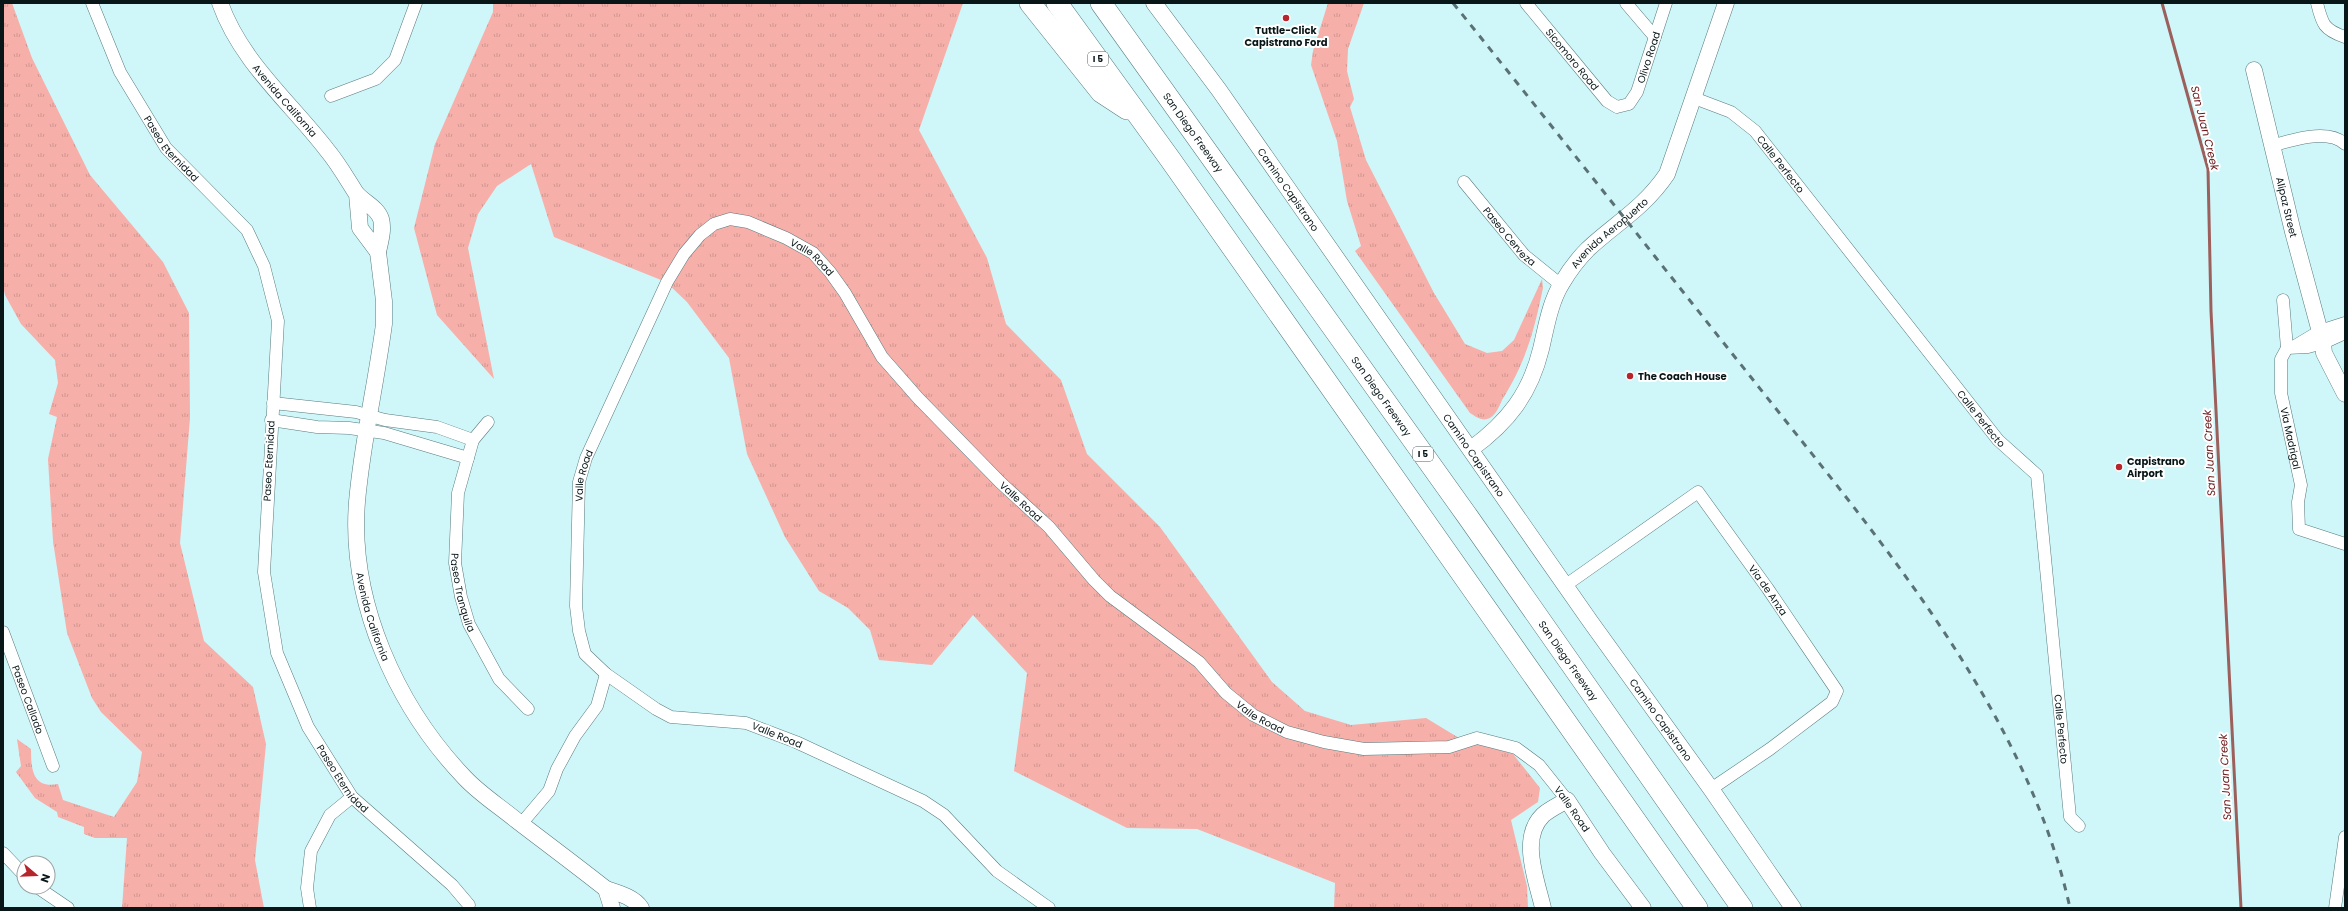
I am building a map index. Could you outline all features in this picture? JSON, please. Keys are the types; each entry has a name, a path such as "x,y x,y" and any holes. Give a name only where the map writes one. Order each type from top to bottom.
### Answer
{"highway":[{"path":"1030,3 1102,92 1137,117"},
{"name":"I 5","path":"1057,3 1137,117 1170,159 1697,908"},
{"name":"San Diego Freeway","path":"1101,3 1463,510 1742,908"}],"street":[{"name":"Paseo Eternidad","path":"92,3 120,72 166,148 247,230 264,266 278,321 271,420 264,572 277,653 308,727 352,796 452,885 469,905"},
{"name":"Avenida California","path":"220,3 225,16 248,57 328,150 357,194 371,206 381,220 382,233 378,252 384,293 384,324 357,503 357,536 362,580 373,627 389,666 406,698 446,756 465,778 487,798 606,889 629,898 636,902 640,908"},
{"path":"331,96 376,79 395,60 416,3"},
{"name":"Camino Capistrano","path":"1154,3 1223,96 1566,585 1618,662 1711,789 1793,908"},
{"name":"Sicomoro Road","path":"1526,3 1607,101 1617,107 1623,106"},
{"path":"1626,3 1655,37"},
{"name":"Olivo Road","path":"1623,106 1629,104 1637,92 1666,3"},
{"name":"Avenida Aeropuerto","path":"1471,450 1491,434 1504,420 1532,381 1548,318 1561,285 1588,249 1639,208 1655,191 1667,174 1726,3"},
{"path":"2317,3 2324,26 2333,33 2345,37"},
{"name":"Alipaz Street","path":"2254,70 2272,146 2322,337 2324,353 2345,394"},
{"name":"Calle Perfecto","path":"1694,98 1731,112 1755,131 1998,440 2037,475 2070,817 2079,826"},
{"path":"2272,146 2291,140 2321,136 2340,140 2345,144"},
{"name":"Paseo Cerveza","path":"1464,182 1524,256 1561,285"},
{"name":"Avenida California","path":"357,194 360,228 378,252"},
{"name":"Valle Road","path":"1049,908 998,871 944,815 924,801 796,742 746,723 671,718 606,674 585,654 577,619 577,511 582,470 642,335 684,254 714,224 730,219 748,222 786,238 813,253 830,272 841,288 882,357 918,398 1000,482 1049,527 1094,580 1110,596 1199,662 1226,693 1253,715 1287,732 1324,742 1364,749 1449,746 1477,738 1516,748 1539,765 1567,800 1602,853 1644,908"},
{"name":"Via Madrigal","path":"2283,300 2291,347 2281,359 2281,393 2301,485 2298,502 2299,529 2345,544"},
{"path":"2291,347 2308,347 2345,323"},
{"path":"2322,337 2345,332"},
{"path":"2322,337 2333,348 2345,371"},
{"path":"273,403 356,412 368,423 432,447 468,458"},
{"path":"304,424 307,407"},
{"path":"271,420 317,427 368,423 437,427 473,440"},
{"name":"Paseo Tranquila","path":"488,422 473,440 458,493 455,563 461,597 469,624 499,679 528,709"},
{"path":"432,447 437,427"},
{"name":"Via de Anza","path":"1566,585 1698,492 1757,573 1837,690 1832,702 1770,749 1711,789"},
{"name":"Paseo Callado","path":"3,632 53,766"},
{"path":"521,824 549,791 557,768 575,736 597,706 606,674"},
{"path":"310,908 307,888 312,852 330,815 352,796"},
{"path":"1543,908 1532,854 1534,828 1542,815 1567,800"},
{"path":"2335,908 2345,837"},
{"path":"3,853 16,867"},
{"path":"606,889 612,908"},
{"path":"49,895 68,908"}],"green space":[{"path":"3,3 12,3 32,58 90,175 163,262 189,313 190,418 180,543 204,641 253,687 266,744 255,860 264,908 122,908 127,838 95,838 84,834 84,827 58,817 57,812 35,798 16,772 21,766 17,739 31,749 33,770 38,780 49,785 58,784 63,800 114,817 137,782 142,752 101,712 92,698 67,633 53,541 48,459 57,417 49,414 58,383 55,360 21,324 5,295 3,286"},
{"path":"493,3 963,3 919,130 987,258 1006,324 1061,380 1087,454 1160,527 1272,682 1305,711 1351,725 1426,718 1459,738 1513,754 1540,788 1538,802 1511,820 1527,886 1528,908 1334,908 1335,883 1197,829 1127,828 1014,771 1027,673 973,615 932,665 879,660 870,630 848,608 819,591 785,537 747,454 729,358 687,302 666,282 554,237 531,164 497,186 478,214 468,248 494,379 437,315 414,228 435,144 493,12"},
{"path":"1328,3 1364,3 1348,49 1347,71 1354,99 1350,107 1366,160 1434,293 1465,344 1487,353 1502,351 1514,340 1542,279 1543,288 1540,304 1528,346 1517,373 1496,411 1490,418 1480,419 1470,413 1355,251 1361,246 1347,201 1337,141 1311,65 1313,51"}],"waterway":[{"name":"San Juan Creek","path":"2162,3 2208,169 2211,311 2241,908"}],"railway":[{"path":"1453,3 1846,497 1940,626 1982,693 2019,763 2049,834 2070,908"}],"place":[{"name":"Tuttle-Click Capistrano Ford","path":"1286,18"},
{"name":"The Coach House","path":"1630,376"},
{"name":"Capistrano Airport","path":"2119,467"}]}
